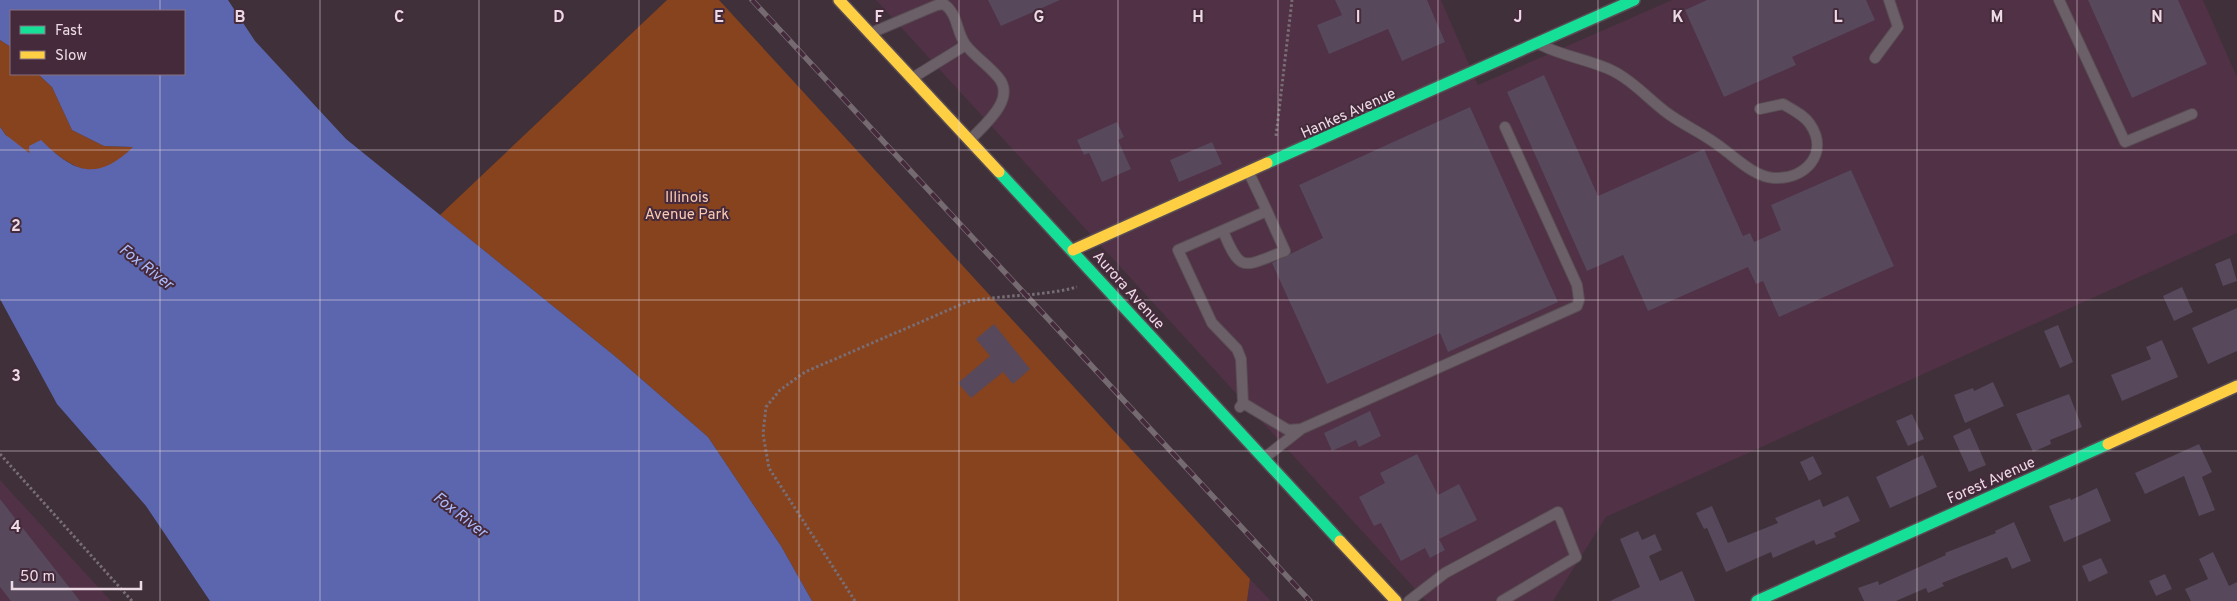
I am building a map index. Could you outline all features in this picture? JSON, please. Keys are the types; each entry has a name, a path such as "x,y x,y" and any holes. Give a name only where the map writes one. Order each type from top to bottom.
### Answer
{"street":[{"name":"Aurora Avenue","path":"839,0 1073,250 1229,422 1396,601"},
{"name":"Hankes Avenue","path":"1073,250 1273,163 1630,1"},
{"name":"Forest Avenue","path":"1757,601 2237,386"}],"lane":[{"path":"1875,58 1898,27 1889,0"},
{"path":"2059,0 2125,142 2192,114"},
{"path":"870,33 937,5 944,4 952,9 964,43 1000,78 1003,87 1003,101 970,140"},
{"path":"912,78 961,48 964,43"},
{"path":"1538,43 1561,54 1613,71 1671,116 1717,144 1748,168 1772,178 1787,178 1807,167 1817,156 1817,140 1811,125 1803,116 1783,104 1760,109"},
{"path":"1264,459 1301,429 1577,306 1579,300 1577,286 1505,127"},
{"path":"1223,231 1232,254 1242,263 1252,264 1285,251 1249,173"},
{"path":"1229,422 1244,403 1241,360 1237,349 1212,323 1178,250 1266,211"},
{"path":"1244,403 1288,430 1301,429"},
{"path":"1409,601 1445,573 1558,512 1576,557 1509,599"}],"path":[{"path":"1273,163 1292,0"},
{"path":"855,601 770,468 763,434 766,407 780,390 806,372 967,302 990,297 1060,292 1078,287 1098,277"},
{"path":"0,454 132,601"}],"shaded area":[{"path":"876,0 1441,0 1478,85 1672,0 2203,0 2237,77 2237,233 1606,517 1553,601 1426,601"},
{"path":"0,480 111,601 0,601"},
{"path":"1250,579 1271,601 1247,601"}],"green space":[{"name":"Illinois Avenue Park","path":"667,0 719,0 1250,579 1247,601 812,601 781,546 708,437 616,357 440,215"},
{"path":"0,40 10,46 10,75 39,75 52,87 72,130 104,146 134,147 109,167 100,170 90,170 81,168 63,159 40,140 30,167 38,186 20,185 14,147 0,127"}],"water":[{"path":"0,0 228,0 255,41 346,139 616,357 708,437 781,546 812,601 210,601 146,506 57,404 0,299 0,127 14,147 20,185 38,186 30,167 29,146 41,140 64,160 86,169 97,169 120,158 133,147 104,146 72,130 52,87 39,75 185,75 185,10 10,10 10,46 0,40"}],"building":[{"path":"988,0 1060,0 1001,26"},
{"path":"1335,0 1427,0 1445,42 1402,61 1388,29 1329,54 1317,25 1342,15"},
{"path":"1707,0 1866,0 1875,20 1792,57 1796,65 1724,97 1685,10"},
{"path":"2088,0 2178,0 2207,64 2132,98"},
{"path":"1544,75 1598,196 1704,149 1743,236 1750,233 1754,242 1781,230 1771,205 1851,170 1894,266 1779,317 1763,281 1756,284 1748,267 1648,311 1623,255 1587,271 1507,92"},
{"path":"1470,107 1558,302 1448,352 1440,333 1327,384 1272,263 1323,238 1299,185"},
{"path":"1117,122 1124,137 1118,140 1131,169 1102,182 1089,153 1084,155 1077,140"},
{"path":"1212,142 1222,164 1179,182 1170,160"},
{"path":"2230,258 2237,281 2223,286 2215,264"},
{"path":"2182,287 2193,312 2174,321 2163,296"},
{"path":"2237,308 2237,351 2208,364 2192,328"},
{"path":"994,324 1030,369 1013,384 1003,372 971,398 958,383 990,356 976,339"},
{"path":"2058,325 2073,362 2060,368 2044,331"},
{"path":"2162,340 2178,377 2122,401 2111,375 2151,359 2146,347"},
{"path":"1993,382 2004,406 1965,423 1954,395 1973,388 1974,391"},
{"path":"2069,394 2082,427 2050,440 2051,444 2033,452 2016,414"},
{"path":"1370,411 1381,436 1359,447 1356,440 1332,451 1324,433"},
{"path":"1912,414 1924,439 1908,446 1896,421"},
{"path":"1970,428 1986,465 1969,472 1953,436"},
{"path":"2199,444 2212,472 2202,477 2215,510 2199,516 2184,476 2145,494 2135,473"},
{"path":"1417,454 1438,495 1459,484 1477,520 1439,539 1445,550 1430,558 1425,548 1401,561 1381,523 1374,526 1359,497 1385,483 1380,473"},
{"path":"1923,455 1937,487 1890,508 1876,477"},
{"path":"1813,456 1822,474 1809,481 1800,462"},
{"path":"2097,488 2111,521 2064,542 2049,506 2070,498 2071,500"},
{"path":"1848,496 1860,521 1834,533 1836,537 1816,545 1814,540 1773,558 1771,552 1726,572 1707,528 1704,529 1696,513 1712,506 1728,543 1778,523 1775,518 1820,499 1823,507"},
{"path":"0,499 80,601 11,601 0,587"},
{"path":"2014,522 2031,561 2012,569 2007,557 1942,583 1944,586 1928,593 1926,588 1896,601 1864,601 1858,588 1878,581 1879,585 1946,555 1945,553 1996,533 1995,531"},
{"path":"1638,531 1642,540 1655,534 1662,550 1649,556 1660,581 1682,571 1695,601 1610,601 1640,587 1620,539"},
{"path":"2213,552 2229,586 2237,582 2237,601 2191,601 2185,589 2208,579 2199,559"},
{"path":"2101,558 2108,573 2089,582 2082,566"},
{"path":"2165,574 2172,589 2156,596 2149,581"}],"waterway":[{"name":"Fox River","path":"0,150 68,203"}],"railway":[{"path":"752,0 1310,601"}],"traffic: fast":[{"path":"1267,163 1634,0"},
{"path":"999,172 1340,541"},
{"path":"1757,601 2108,444"}],"traffic: slow":[{"path":"839,0 999,172"},
{"path":"1073,250 1267,163"},
{"path":"2108,444 2237,386"},
{"path":"1340,541 1396,601"}]}
